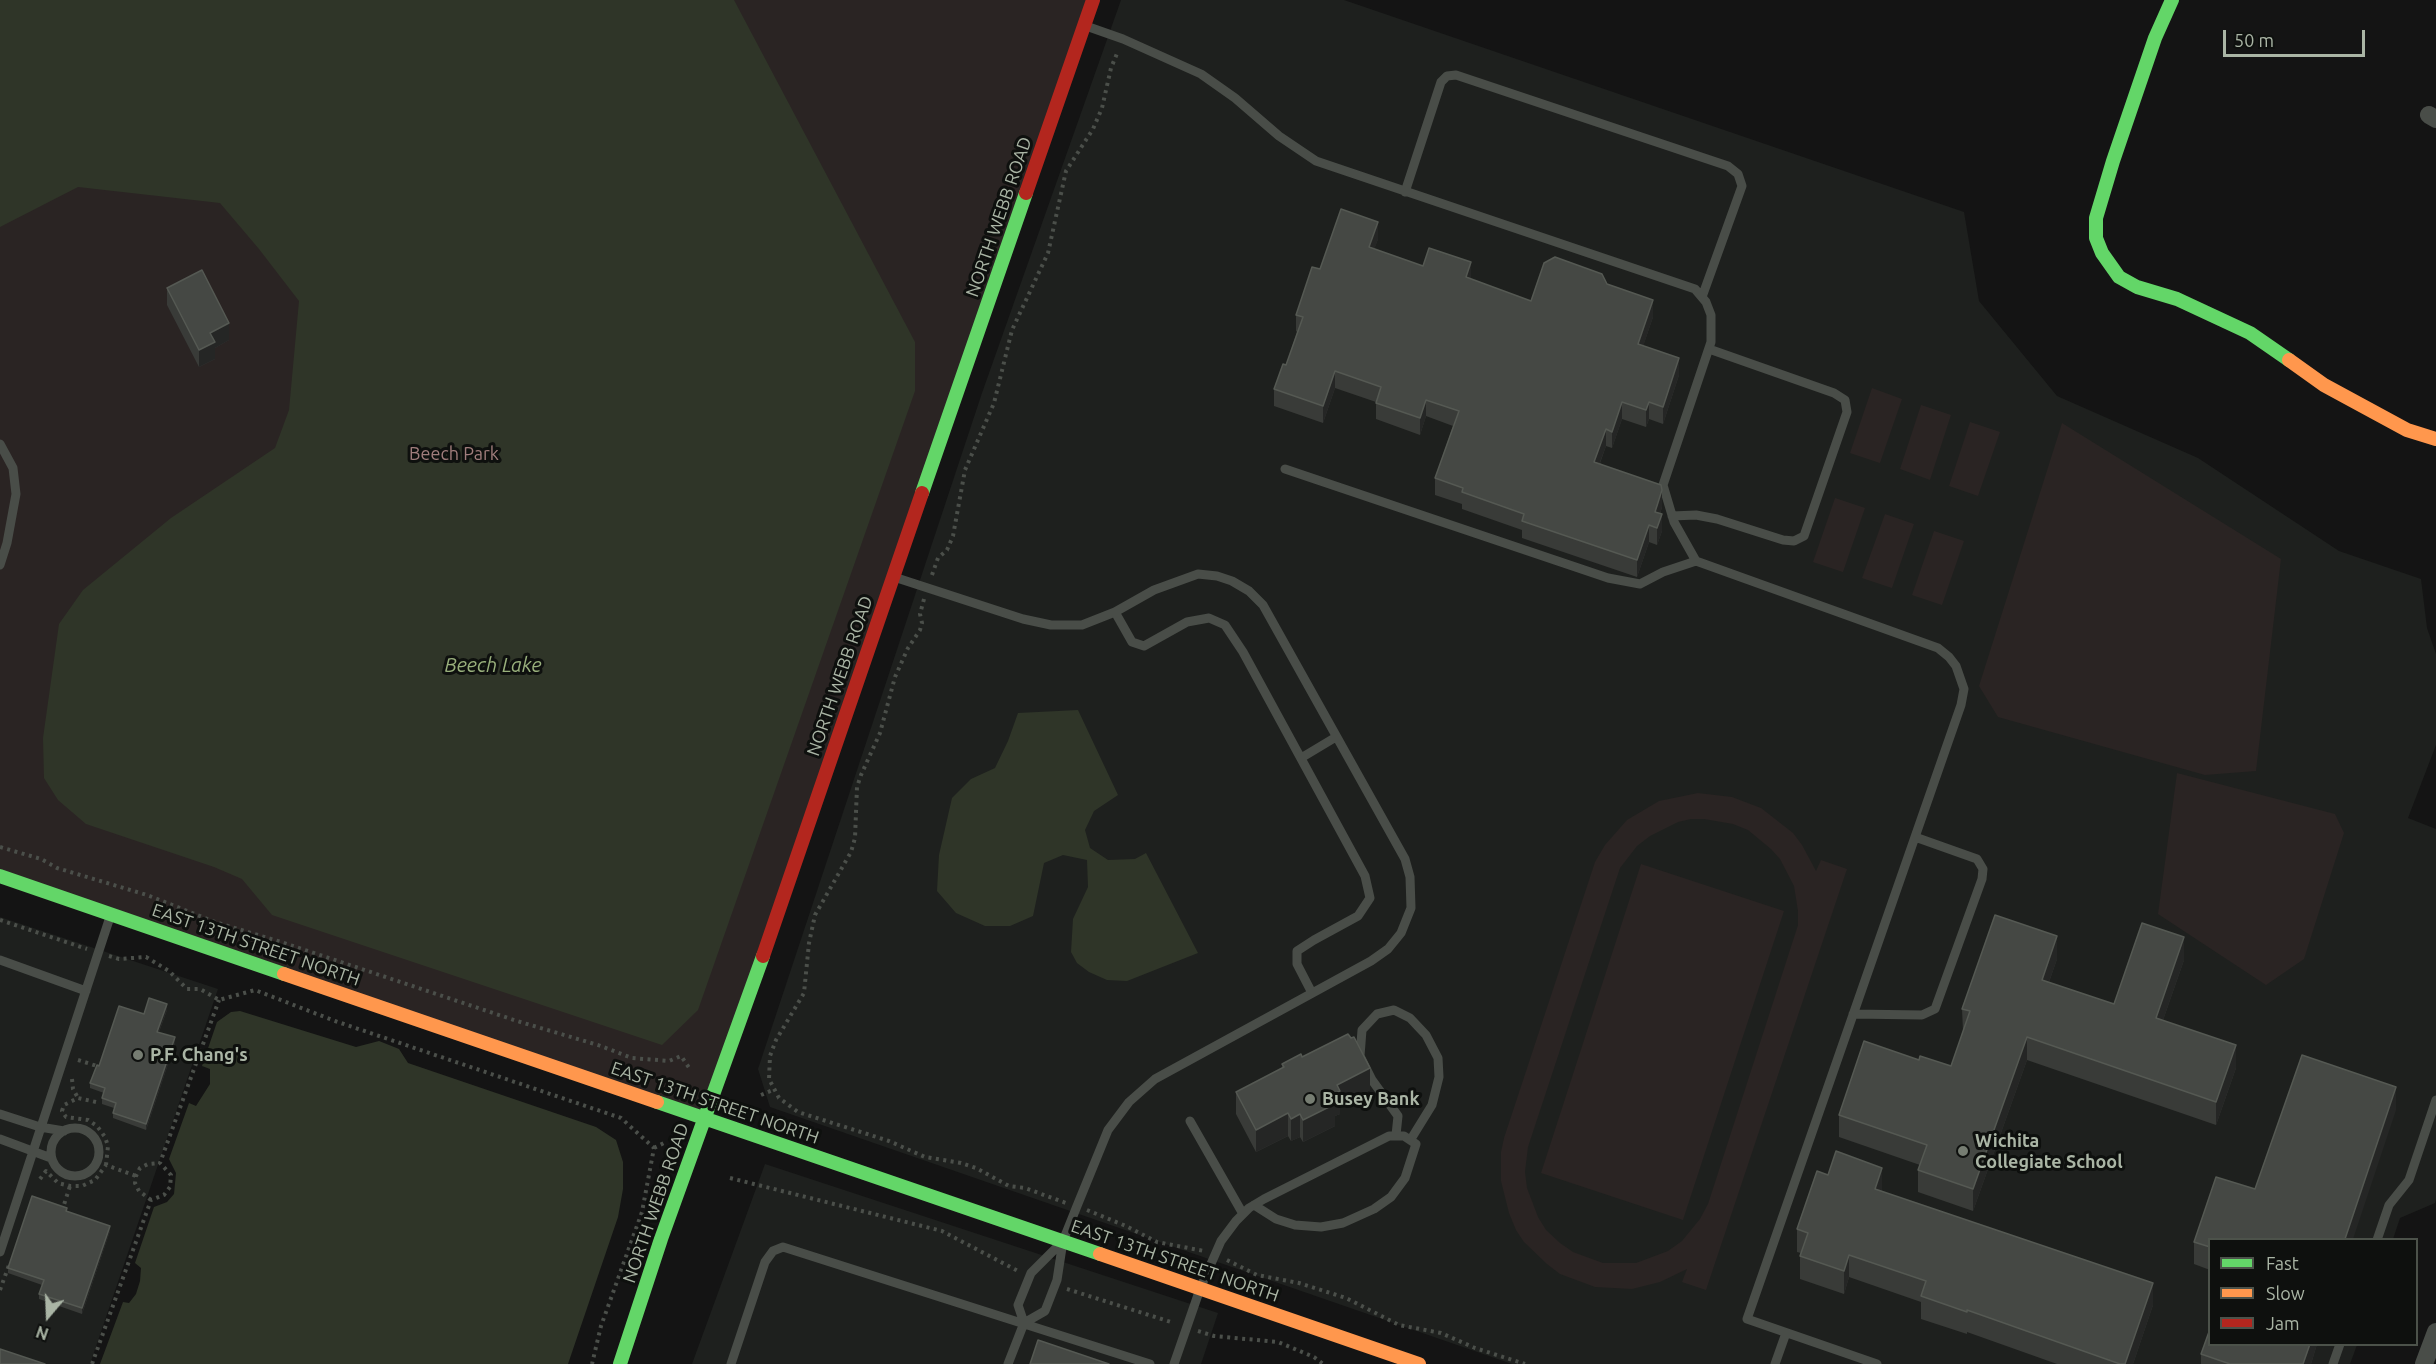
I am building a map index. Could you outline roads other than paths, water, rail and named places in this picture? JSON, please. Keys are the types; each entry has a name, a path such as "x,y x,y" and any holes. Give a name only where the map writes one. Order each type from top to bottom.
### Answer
{"main road":[{"name":"NORTH WEBB ROAD","path":"620,1364 1093,0"},
{"path":"2172,0 2151,49 2096,218 2096,238 2102,253 2119,277 2137,287 2177,299 2250,333 2324,385 2407,430 2436,439"},
{"name":"EAST 13TH STREET NORTH","path":"0,876 1063,1241 1200,1289 1383,1358 1419,1364"}],"street":[{"path":"2424,1364 2436,1332"}],"lane":[{"path":"1084,25 1123,39 1201,74 1235,98 1279,136 1316,160 1695,289 1707,302 1713,325 1709,349 1663,485 1672,516 1696,561"},
{"path":"1405,192 1441,82 1447,76 1456,75 1728,166 1738,174 1742,186 1702,297"},
{"path":"1672,516 1696,515 1717,519 1784,540 1794,541 1804,536 1847,412 1845,400 1834,393 1709,349"},
{"path":"0,444 13,468 16,494 7,543 0,565"},
{"path":"1285,469 1608,578 1640,584 1663,572 1696,561 1938,648 1956,666 1964,688 1961,705 1747,1319 1877,1364"},
{"path":"894,577 1023,619 1051,625 1082,625 1115,612 1154,590 1198,574 1217,576 1232,581 1249,591 1263,605 1405,860 1410,877 1411,908 1401,933 1388,949 1371,961 1155,1078 1129,1102 1108,1130 1077,1206 1063,1241 1057,1280 1045,1311 1024,1323 1008,1364"},
{"path":"1115,612 1132,642 1144,646 1187,622 1209,618 1225,625 1243,652 1365,876 1370,898 1358,916 1297,951 1297,964 1312,993"},
{"path":"1301,759 1336,737"},
{"path":"1853,1014 1922,1015 1935,1009 1974,901 1983,869 1977,860 1915,837"},
{"path":"0,1252 111,915"},
{"path":"0,960 86,991"},
{"path":"1396,1135 1398,1116 1372,1080 1360,1056 1362,1030 1377,1014 1394,1010 1410,1018 1426,1035 1438,1058 1439,1077 1432,1105 1412,1139"},
{"path":"2377,1238 2389,1205 2409,1180 2436,1100"},
{"path":"0,1114 40,1127 64,1131 80,1129 93,1137 98,1144 98,1159 89,1172 74,1176 66,1174 57,1167 51,1158 0,1139"},
{"path":"1190,1121 1243,1214"},
{"path":"51,1158 54,1142 64,1131"},
{"path":"1174,1364 1200,1289 1215,1254 1228,1231 1243,1214 1254,1205 1381,1140 1396,1135 1412,1139 1416,1144 1400,1187 1391,1197 1357,1218 1321,1227 1295,1226 1276,1219 1254,1205"},
{"path":"1024,1323 1018,1305 1031,1273 1063,1241"},
{"path":"731,1364 765,1262 773,1251 783,1247 1150,1364"},
{"path":"1775,1364 1786,1333"},
{"path":"2333,1364 2339,1346"}],"water":[{"name":"Beech Lake","path":"0,0 734,0 915,342 915,391 698,1010 662,1045 272,915 242,879 214,867 86,824 58,800 44,778 43,738 59,624 83,590 171,518 275,448 289,410 299,301 220,203 78,187 0,227"},
{"path":"1078,710 1118,795 1094,811 1085,830 1090,848 1108,860 1135,859 1146,853 1198,953 1127,981 1107,980 1089,972 1077,963 1071,952 1073,919 1088,887 1087,860 1063,855 1044,863 1033,916 1010,926 985,926 956,913 937,891 939,855 952,798 971,779 995,768 1018,713"},
{"path":"240,1011 356,1047 379,1041 399,1049 408,1063 596,1127 616,1140 623,1162 623,1189 618,1217 568,1364 100,1364 123,1302 129,1303 136,1294 141,1268 135,1263 154,1207 167,1202 174,1194 176,1173 169,1159 189,1103 196,1106 210,1084 210,1069 202,1066 217,1022 231,1012"}],"place":[{"name":"P.F. Chang's","path":"138,1055"},
{"name":"Busey Bank","path":"1310,1099"},
{"name":"Wichita Collegiate School","path":"1963,1151"}],"park label":[{"name":"Beech Park","path":"454,454"}]}
